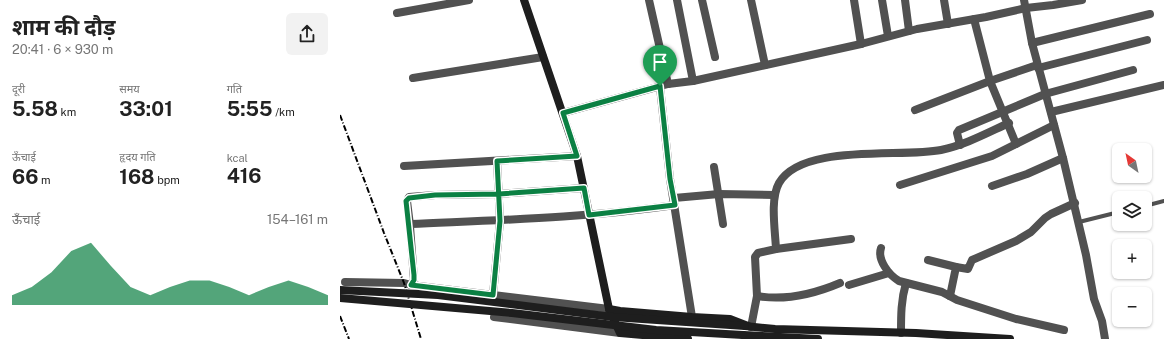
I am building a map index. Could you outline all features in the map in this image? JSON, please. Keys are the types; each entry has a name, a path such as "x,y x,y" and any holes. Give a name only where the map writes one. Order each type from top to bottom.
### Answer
{"main road":[{"path":"524,0 577,156 609,308 620,333 688,339"},
{"path":"340,290 438,295 613,317 818,339"},
{"path":"340,298 512,312 656,330 745,332 775,329 902,333 1010,339"},
{"path":"609,308 620,311 692,318 730,319 745,332"}],"street":[{"path":"397,13 469,0"},
{"path":"649,0 664,85 670,179 692,318"},
{"path":"677,0 693,81"},
{"path":"702,0 715,57"},
{"path":"751,0 765,65"},
{"path":"854,0 861,44"},
{"path":"882,0 888,36"},
{"path":"905,0 909,31"},
{"path":"944,0 948,24"},
{"path":"563,113 664,85 693,81 861,44 909,31 974,19 1025,4 1053,5 1082,0"},
{"path":"1025,4 1032,43 1079,222 1094,299 1102,321 1105,339"},
{"path":"1032,43 1150,14"},
{"path":"974,19 990,81 1009,123 1016,144"},
{"path":"915,110 990,81 1038,66 1147,40"},
{"path":"413,78 543,57"},
{"path":"960,145 957,135 958,131 1045,94 1133,70"},
{"path":"1051,112 1164,85"},
{"path":"776,248 774,196 780,182 789,172 804,163 822,158 846,155 917,153 941,150 960,145 1009,123"},
{"path":"900,185 986,159 1054,125"},
{"path":"404,166 577,156"},
{"path":"992,186 1027,174 1063,158"},
{"path":"493,295 500,221 497,161"},
{"path":"714,167 723,224"},
{"path":"411,285 414,280 414,275 410,225 406,201 409,198 435,195 499,194 584,188"},
{"path":"410,225 421,223 500,221 589,215 719,194 774,196"},
{"path":"928,260 968,269 970,261 1016,242 1031,232 1051,214 1074,203"},
{"path":"745,332 757,296 756,254 776,248 851,239"},
{"path":"881,248 881,259 893,278 906,283 929,288 981,308 1032,324 1064,330"},
{"path":"950,296 956,267"},
{"path":"757,296 800,296 889,273"},
{"path":"345,282 404,283 609,308"},
{"path":"902,333 901,309 902,297 906,283"},
{"path":"494,317 620,333"}],"lane":[{"path":"1152,204 1164,201"},
{"path":"1079,222 1112,214"}],"railway":[{"path":"340,115 404,283 421,339"},
{"path":"340,316 349,339"}],"route":[{"path":"660,86 563,113 577,156 497,161 499,194 500,221 493,295 411,285 414,280 414,275 410,225 406,201 409,198 435,195 499,194 584,188 589,215 675,205 670,179 660,86"}]}
